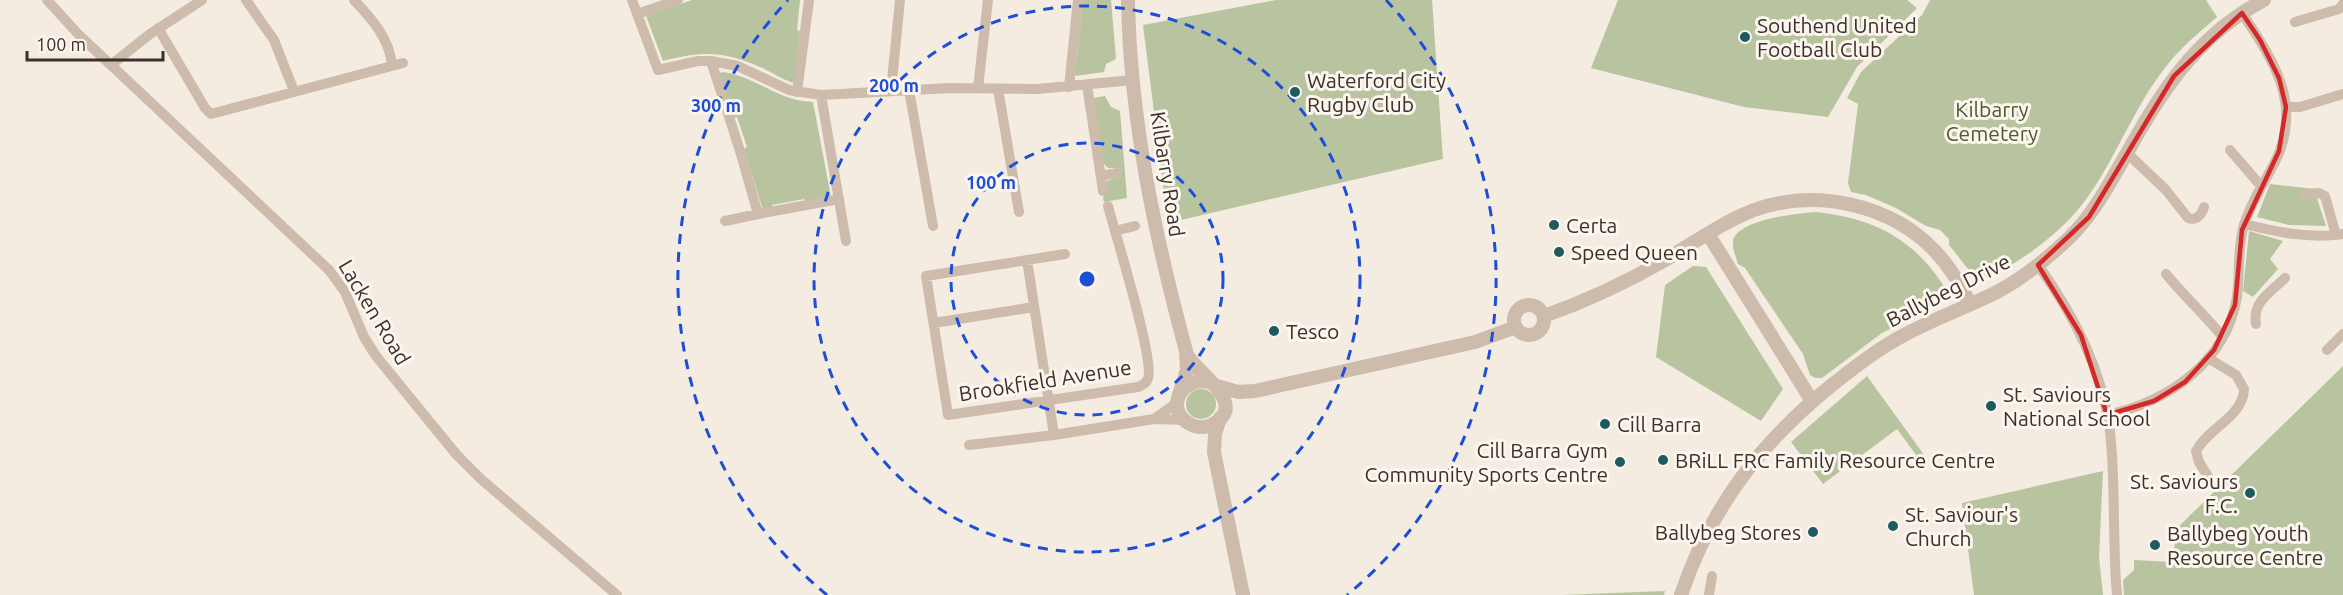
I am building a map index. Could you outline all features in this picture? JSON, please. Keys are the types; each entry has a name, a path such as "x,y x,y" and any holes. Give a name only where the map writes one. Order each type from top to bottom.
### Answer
{"street":[{"name":"Lacken Road","path":"47,0 111,65 329,270 345,292 364,337 376,357 464,463 575,562 616,595"},
{"path":"111,65 158,28 202,0"},
{"path":"246,0 274,40 294,91"},
{"path":"158,28 205,108 211,114 397,65 377,25 354,0"},
{"path":"632,0 658,70 698,61 711,61 738,66 789,90 820,95 909,90 1069,87 1133,81"},
{"path":"637,14 678,0"},
{"path":"798,92 808,0"},
{"path":"891,91 900,0"},
{"path":"978,88 988,0"},
{"path":"1069,87 1078,0"},
{"name":"Kilbarry Road","path":"1128,0 1133,81 1148,197 1186,351 1187,370 1178,398"},
{"name":"Ballybeg Drive","path":"1681,595 1707,533 1738,479 1768,443 1812,401 1881,348 2008,285 2038,265 2069,238 2088,217 2148,115 2181,67 2209,39 2242,13 2264,0"},
{"path":"2295,22 2339,9 2343,2"},
{"path":"2107,415 2162,397 2185,382 2208,358 2222,336 2236,299 2244,224 2279,151 2286,107 2274,65 2264,45 2242,13"},
{"path":"711,61 758,214"},
{"path":"1086,85 1103,191"},
{"path":"998,89 1019,212"},
{"path":"909,90 933,225"},
{"path":"2286,107 2301,107 2343,94"},
{"path":"820,95 846,241"},
{"path":"2230,150 2261,186"},
{"path":"2127,153 2166,190 2188,218 2199,217 2204,207"},
{"path":"1101,176 1117,173"},
{"path":"2244,224 2293,235 2340,235 2325,196 2317,193 2305,194"},
{"path":"725,221 839,200"},
{"path":"1544,316 1617,286 1746,214 1789,202 1825,201 1860,207 1903,226 1930,246 1949,267 1970,304"},
{"path":"1108,206 1115,231 1134,226"},
{"name":"Brookfield Avenue","path":"934,323 948,415 1138,387 1146,382 1149,375 1142,331 1115,231"},
{"path":"1708,234 1812,401"},
{"path":"1035,307 934,323 926,276 1065,254"},
{"path":"1027,260 1054,435"},
{"path":"2038,265 2059,294 2081,335 2098,376 2107,415 2112,454 2113,534 2117,595"},
{"path":"2166,274 2188,302 2204,314 2222,336"},
{"path":"2256,324 2257,306 2285,278"},
{"path":"2236,299 2257,306"},
{"path":"1523,307 1536,307 1544,316 1540,330 1532,334 1523,333 1516,327 1515,318 1523,307"},
{"path":"1154,419 1178,398 1189,383 1196,380 1238,392 1255,391 1475,342 1516,327"},
{"path":"2327,350 2343,334"},
{"name":"Kilbarry Road","path":"1186,351 1195,367 1215,384"},
{"path":"2208,358 2236,375 2244,389 2240,405 2202,442 2196,451 2199,462 2212,483"},
{"path":"1215,384 1224,397 1223,414 1215,434 1215,459 1243,595"},
{"path":"969,445 1054,435 1154,419 1187,422 1203,427 1210,425 1240,397 1255,391"},
{"path":"1178,398 1178,408 1187,422 1204,439 1215,459"},
{"path":"1708,595 1712,576"}],"highlighted area":[{"path":"2242,13 2260,40 2279,78 2286,107 2279,151 2242,230 2235,305 2214,350 2185,382 2154,401 2107,415 2081,335 2038,265 2089,217 2174,76"}],"green space":[{"path":"692,0 800,0 797,30 800,31 794,83 747,62 723,55 690,55 663,61 646,16"},
{"path":"1083,0 1111,0 1116,59 1106,64 1104,72 1075,76"},
{"name":"Waterford City Rugby Club","path":"1276,0 1432,0 1443,159 1168,223 1143,25"},
{"name":"Southend United Football Club","path":"1618,0 1907,0 1917,8 1857,67 1828,117 1744,107 1591,68"},
{"name":"Kilbarry Cemetery","path":"1930,0 2206,0 2217,17 2173,58 2160,74 2138,108 2098,181 2067,222 2016,262 1989,278 1972,274 1949,245 1949,239 1940,230 1926,226 1896,208 1866,195 1851,192 1848,183 1858,104 1847,98 1861,72 1922,15"},
{"path":"723,72 747,79 788,98 813,102 831,197 805,202 804,199 772,205 764,209 762,207 744,149 747,147 737,117 734,118 719,73"},
{"path":"1105,96 1111,107 1120,111 1127,198 1104,202 1107,181 1121,176 1119,168 1108,168 1103,163 1093,98"},
{"path":"2270,184 2314,189 2326,226 2289,225 2257,217"},
{"path":"1816,212 1853,219 1886,231 1914,251 1927,264 1947,294 1942,303 1882,333 1822,378 1810,375 1803,354 1745,268 1738,264 1733,244 1737,234 1756,223 1783,216"},
{"path":"2249,231 2283,241 2270,259 2278,269 2253,297 2243,291"},
{"path":"1693,266 1706,267 1783,389 1761,421 1656,357 1665,285"},
{"name":"St. Saviours F.C.","path":"2343,366 2343,595 2124,595 2123,580 2134,570 2134,560 2173,562 2176,529"},
{"path":"1867,376 1927,459 1922,463 1897,429 1823,484 1791,442"},
{"path":"1201,389 1212,393 1216,404 1212,415 1201,419 1190,415 1186,404 1190,393"},
{"path":"2103,471 2099,557 2103,595 1974,595 1962,503"},
{"path":"1665,591 1664,595 1562,595"}],"place":[{"name":"Southend United Football Club","path":"1745,37"},
{"name":"Waterford City Rugby Club","path":"1295,92"},
{"name":"Certa","path":"1554,225"},
{"name":"Speed Queen","path":"1559,252"},
{"name":"Tesco","path":"1274,331"},
{"name":"St. Saviours National School","path":"1991,406"},
{"name":"Cill Barra","path":"1605,424"},
{"name":"BRiLL FRC Family Resource Centre","path":"1663,460"},
{"name":"Cill Barra Gym Community Sports Centre","path":"1620,462"},
{"name":"St. Saviours F.C.","path":"2250,493"},
{"name":"St. Saviour's Church","path":"1893,526"},
{"name":"Ballybeg Stores","path":"1813,532"},
{"name":"Ballybeg Youth Resource Centre","path":"2155,545"}]}
